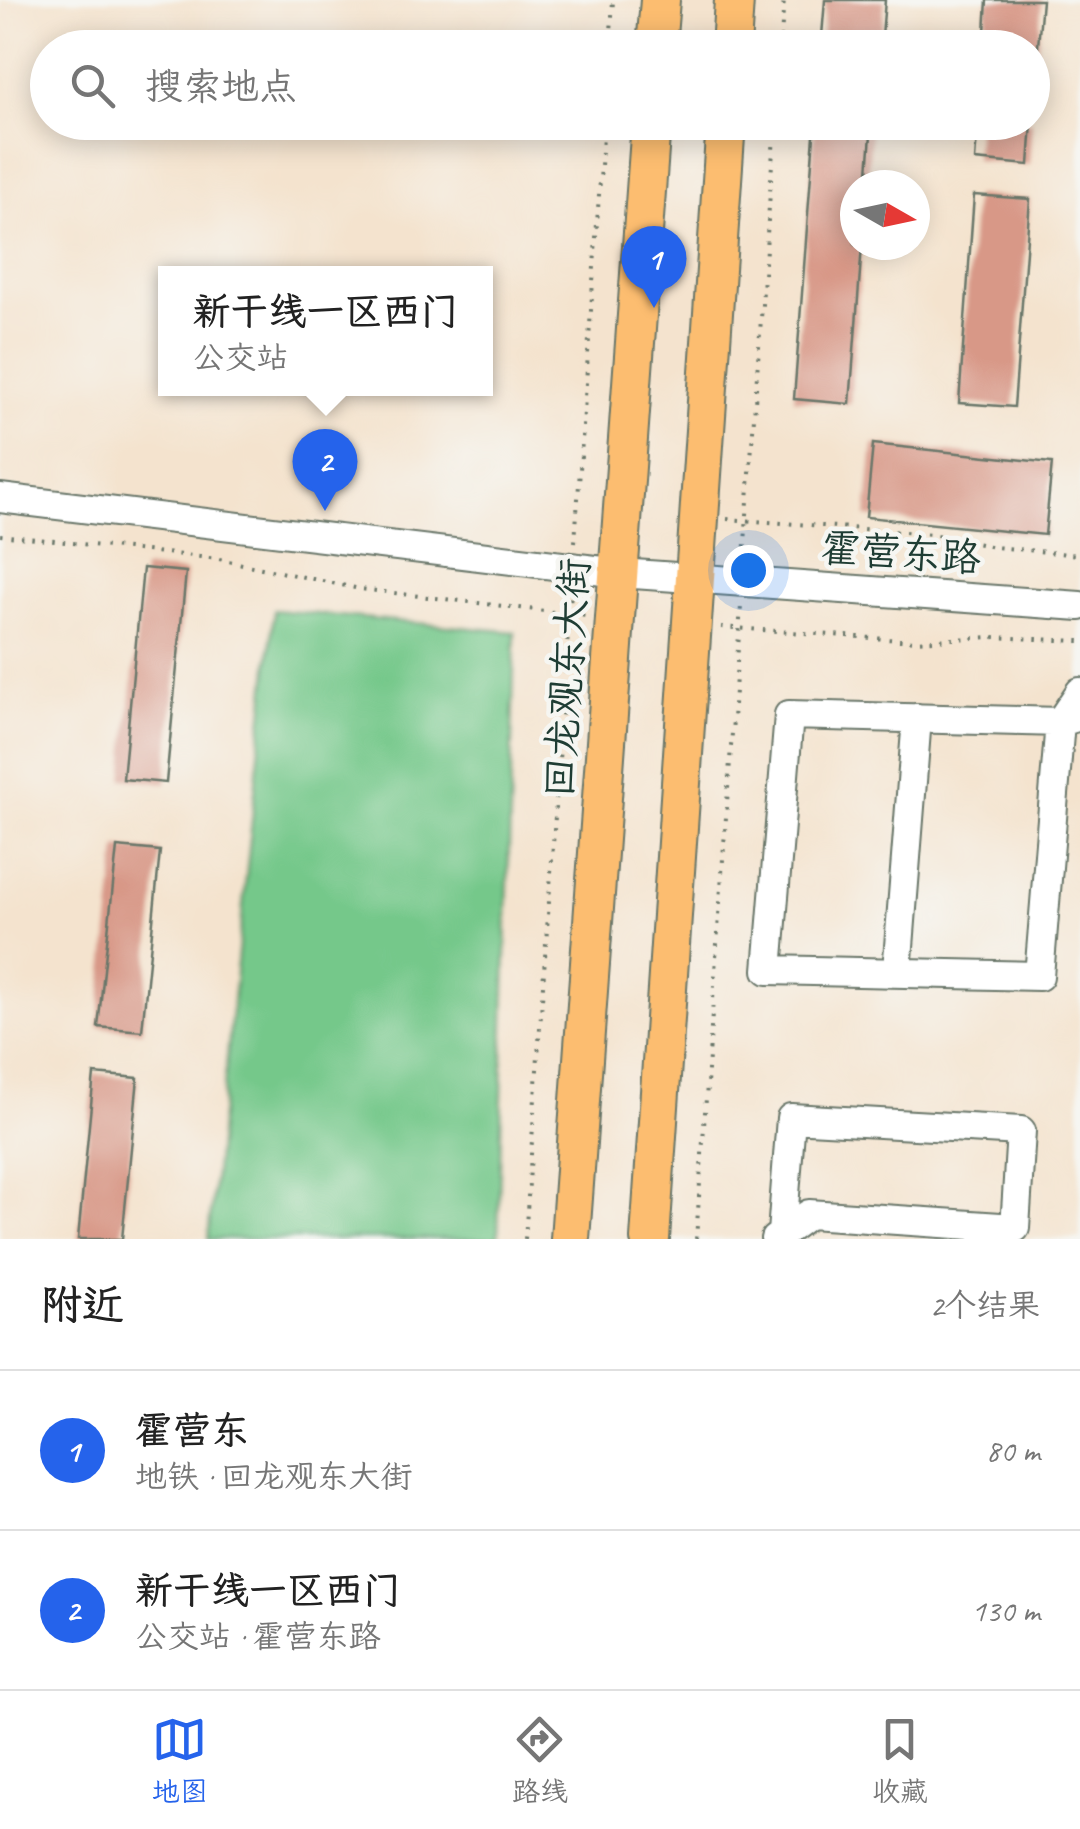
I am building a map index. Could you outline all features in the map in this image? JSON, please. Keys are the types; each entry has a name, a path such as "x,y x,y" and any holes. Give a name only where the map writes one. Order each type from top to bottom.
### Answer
{"main road":[{"path":"658,30 660,0"},
{"path":"732,30 734,0"},
{"name":"回龙观东大街","path":"570,1239 650,140"},
{"path":"650,1239 725,140"}],"street":[{"name":"霍营东路","path":"0,498 622,554 695,578 1080,606"},
{"path":"1070,719 788,715 768,970 1040,976 1070,719 1080,692"},
{"path":"897,972 916,718"},
{"path":"792,1118 1021,1130 1015,1228 809,1214 778,1236 792,1118"}],"path":[{"path":"611,30 613,0"},
{"path":"782,30 784,0"},
{"path":"581,450 603,140"},
{"path":"751,460 774,140"},
{"path":"698,524 747,518 932,534 994,546 1080,555"},
{"path":"0,534 219,559 360,589 616,620"},
{"path":"564,544 622,554"},
{"path":"692,625 914,641 1027,637 1080,641"},
{"path":"525,1239 564,690"},
{"path":"696,1239 734,702"}],"green space":[{"path":"274,610 515,632 498,1239 208,1239"}],"building":[{"path":"825,0 885,0 882,30 822,30"},
{"path":"987,0 1042,0 1039,30 985,30"},
{"path":"814,140 871,140 868,170 840,170 840,260 861,260 850,404 794,399"},
{"path":"977,140 1031,140 1029,165 975,160"},
{"path":"974,195 1030,199 1014,407 959,403"},
{"path":"873,444 1052,463 1045,535 866,517"},
{"path":"143,568 186,572 166,783 123,779"},
{"path":"117,847 160,851 142,1031 98,1027"},
{"path":"94,1074 138,1078 122,1239 78,1239"}],"place":[{"name":"霍营东","path":"654,308"},
{"name":"新干线一区西门","path":"325,511"}]}
